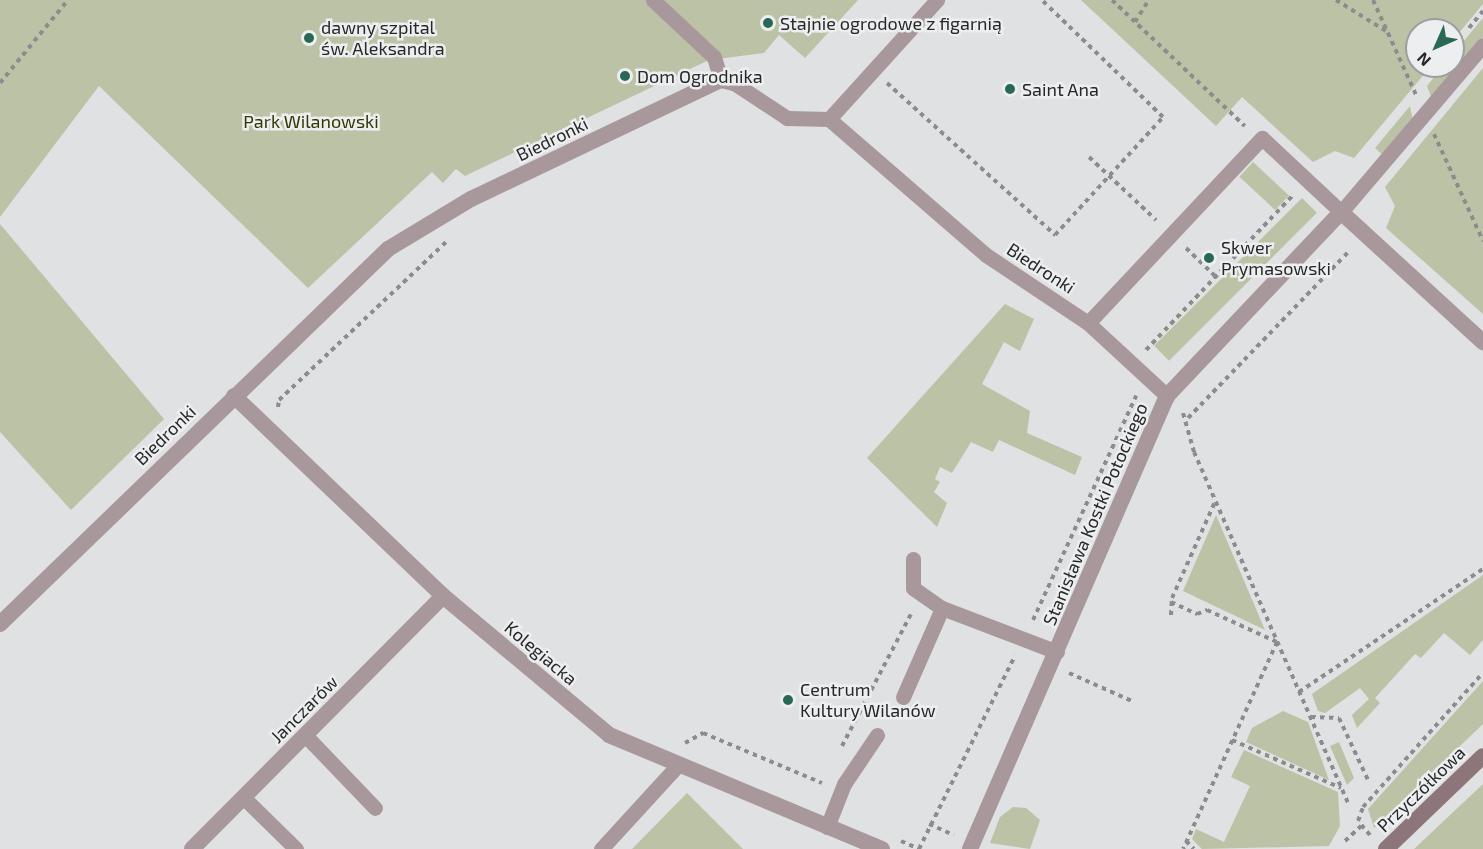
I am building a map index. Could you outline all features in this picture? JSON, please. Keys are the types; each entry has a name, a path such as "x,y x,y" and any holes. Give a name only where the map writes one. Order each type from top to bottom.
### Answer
{"main road":[{"name":"Przyczółkowa","path":"1386,849 1483,756"}],"street":[{"name":"Biedronki","path":"0,624 234,396 407,236 471,199 727,81"},
{"path":"1341,212 1483,342"},
{"name":"Stanisława Kostki Potockiego","path":"970,849 1167,396 1341,212"},
{"name":"Kolegiacka","path":"234,396 443,596 609,735 678,766 882,849"},
{"name":"Janczarów","path":"192,849 443,596"}],"lane":[{"path":"653,0 714,57 727,81 788,118 829,119 937,0"},
{"name":"Stanisława Kostki Potockiego","path":"1341,212 1483,45"},
{"name":"Biedronki","path":"829,119 986,255 1088,323 1167,396"},
{"path":"1088,323 1262,138 1341,212"},
{"path":"913,559 913,588 942,608 1057,652"},
{"path":"903,697 942,608"},
{"path":"305,735 375,808"},
{"path":"827,827 844,784 876,735"},
{"path":"601,849 678,766"},
{"path":"244,798 296,849"}],"path":[{"path":"0,83 68,0"},
{"path":"873,70 1055,235 1163,117 1042,0"},
{"path":"1112,0 1262,138"},
{"path":"1135,22 1149,0"},
{"path":"1336,0 1387,32"},
{"path":"1373,0 1483,241"},
{"path":"1089,157 1216,277"},
{"path":"1188,418 1365,234"},
{"path":"280,413 279,400 453,235"},
{"path":"1167,396 1188,418 1194,452 1348,803"},
{"path":"1172,615 1171,602 1216,502"},
{"path":"1299,692 1483,570"},
{"path":"1171,602 1197,614 1207,610 1277,642"},
{"path":"1183,849 1277,642"},
{"path":"1059,669 1134,702"},
{"path":"1370,836 1361,826 1359,814 1368,800 1483,673"},
{"path":"1311,717 1340,718 1368,780"},
{"path":"682,744 702,733 822,783"},
{"path":"1232,740 1342,789"},
{"path":"1346,841 1361,826"},
{"path":"1186,841 1194,849"}],"green space":[{"name":"Park Wilanowski","path":"0,0 858,0 805,58 779,35 764,53 709,60 465,176 456,169 443,183 432,172 308,288 99,86 0,217"},
{"path":"1081,0 1483,0 1483,4 1465,26 1465,18 1405,18 1405,78 1421,78 1354,158 1335,151 1313,162 1242,97 1216,126"},
{"path":"1483,18 1483,37 1465,59 1465,40"},
{"path":"1483,68 1483,314 1386,228 1395,206 1385,187"},
{"path":"1433,78 1449,78 1432,99 1427,86"},
{"path":"1410,106 1413,121 1384,156 1375,148"},
{"path":"1253,162 1289,195 1275,210 1239,177"},
{"path":"1302,198 1317,213 1169,361 1154,346"},
{"path":"0,224 164,419 71,510 0,432"},
{"path":"1005,304 1034,319 1020,351 1004,342 982,384 1030,411 1027,433 1082,457 1075,475 999,440 993,452 971,442 952,473 940,467 935,479 940,482 934,492 947,503 937,527 867,458"},
{"path":"1216,515 1265,630 1183,591"},
{"path":"1483,575 1483,640 1470,655 1444,633 1421,658 1415,654 1375,698 1380,703 1357,728 1352,715 1369,699 1360,688 1325,713 1318,711 1312,694"},
{"path":"1483,681 1483,724 1374,828 1368,809"},
{"path":"1283,711 1308,722 1329,780 1246,742 1252,728"},
{"path":"1339,742 1354,778 1347,785 1330,746"},
{"path":"1244,750 1338,792 1340,826 1329,846 1202,849 1192,839 1196,829 1224,842 1250,786 1231,777"},
{"path":"1483,784 1483,849 1414,849"},
{"path":"687,793 743,849 632,849"},
{"path":"1013,807 1026,808 1040,820 1030,849 990,843 1000,817"}],"place":[{"name":"Stajnie ogrodowe z figarnią","path":"768,23"},
{"name":"dawny szpital św. Aleksandra","path":"309,38"},
{"name":"Dom Ogrodnika","path":"625,76"},
{"name":"Saint Ana","path":"1010,89"},
{"name":"Skwer Prymasowski","path":"1209,258"},
{"name":"Centrum Kultury Wilanów","path":"788,700"}]}
